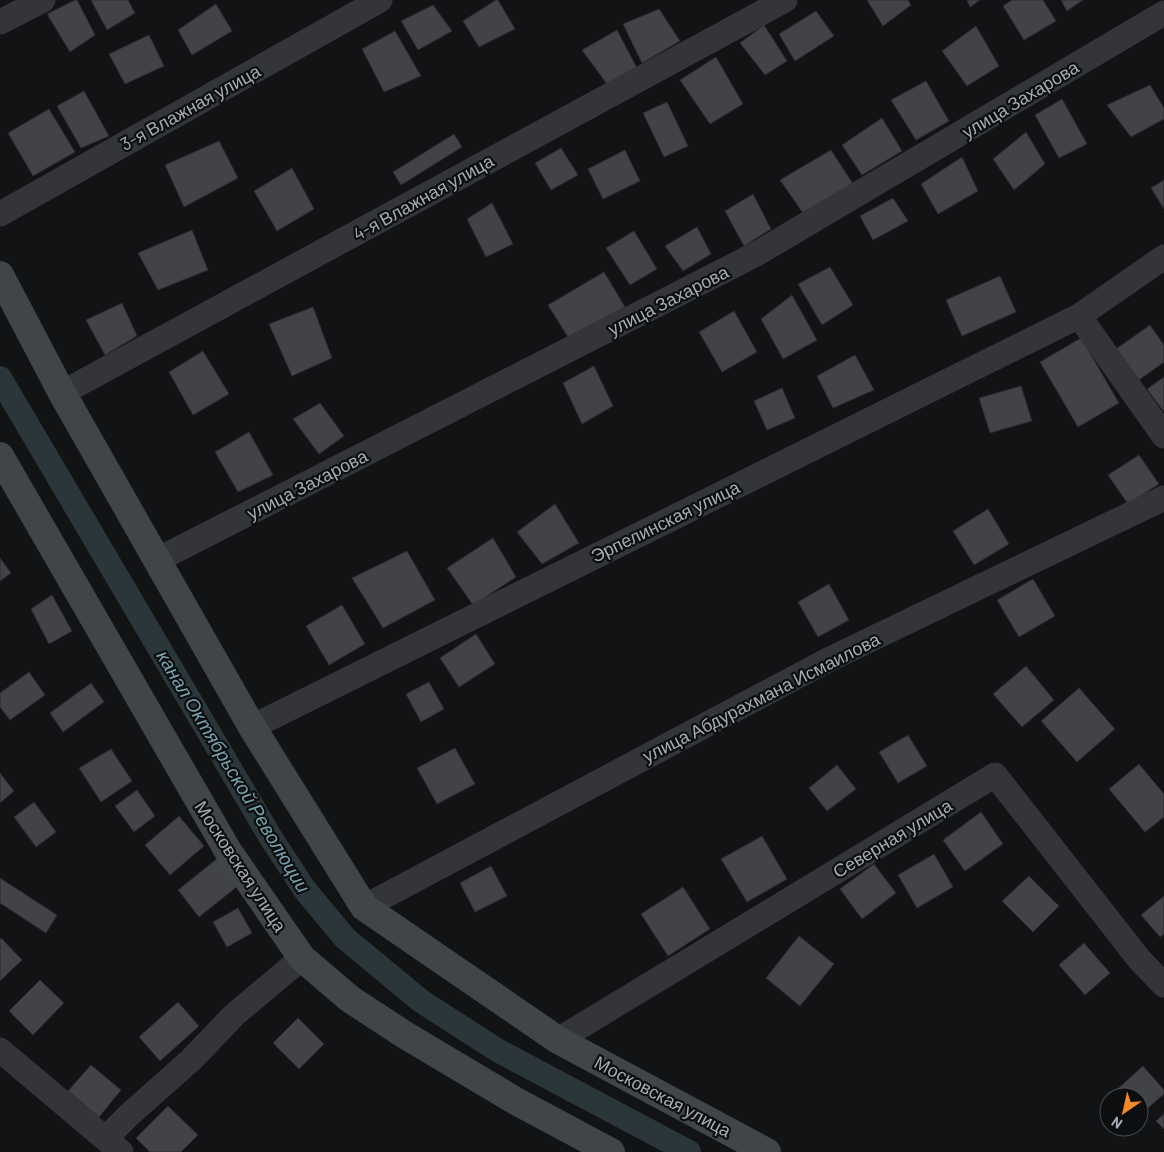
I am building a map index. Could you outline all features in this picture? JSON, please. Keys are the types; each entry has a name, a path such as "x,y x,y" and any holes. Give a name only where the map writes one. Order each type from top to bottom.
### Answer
{"main road":[{"path":"0,275 62,393 252,727 364,907"},
{"name":"Московская улица","path":"0,456 228,851 302,958 350,999 405,1035 514,1100 611,1152"},
{"name":"Московская улица","path":"364,907 558,1040 767,1152"}],"street":[{"path":"0,22 43,0"},
{"name":"3-я Влажная улица","path":"0,214 380,0"},
{"name":"4-я Влажная улица","path":"62,393 785,0"},
{"name":"улица Захарова","path":"157,560 758,253 1164,13"},
{"name":"Эрпелинская улица","path":"252,727 1079,316 1164,257"},
{"path":"1079,316 1164,436"},
{"name":"улица Абдурахмана Исмаилова","path":"364,907 826,661 1164,498"},
{"name":"Северная улица","path":"558,1040 995,775 1139,959 1164,985"},
{"path":"0,1050 114,1145 130,1114 192,1058 234,1015 302,958"}],"building":[{"path":"77,0 95,35 70,52 47,14"},
{"path":"91,0 128,0 135,13 107,30"},
{"path":"498,0 515,29 479,47 463,21"},
{"path":"867,0 908,0 911,5 883,26"},
{"path":"967,0 980,0 970,7"},
{"path":"1012,0 1043,0 1056,21 1024,40 1003,6"},
{"path":"1061,0 1083,0 1067,11"},
{"path":"216,4 232,31 192,55 178,30"},
{"path":"433,5 452,31 418,50 401,21"},
{"path":"659,9 680,41 642,63 623,24"},
{"path":"816,11 834,36 795,61 779,34"},
{"path":"764,25 787,61 765,75 740,43"},
{"path":"976,26 999,66 967,86 942,51"},
{"path":"617,30 637,68 607,84 582,50"},
{"path":"395,31 421,76 384,92 362,49"},
{"path":"149,35 164,66 125,84 109,54"},
{"path":"716,57 743,104 710,124 680,80"},
{"path":"926,81 949,121 916,140 891,100"},
{"path":"1150,85 1164,108 1164,119 1131,137 1107,105"},
{"path":"84,91 109,136 81,148 57,106"},
{"path":"1062,99 1087,144 1059,158 1035,115"},
{"path":"667,102 688,146 664,157 643,113"},
{"path":"49,109 75,152 33,176 8,133"},
{"path":"882,118 902,151 862,175 842,145"},
{"path":"1026,132 1045,164 1014,190 993,159"},
{"path":"454,134 462,147 401,185 393,172"},
{"path":"219,141 238,178 184,207 165,165"},
{"path":"561,148 578,175 551,190 535,163"},
{"path":"625,150 640,181 603,199 588,169"},
{"path":"831,150 853,184 803,213 780,180"},
{"path":"962,157 978,191 938,214 921,184"},
{"path":"292,168 314,209 277,231 254,191"},
{"path":"1164,180 1164,209 1151,188"},
{"path":"753,194 771,229 744,246 725,211"},
{"path":"893,198 908,221 873,240 860,216"},
{"path":"492,203 513,244 486,257 467,219"},
{"path":"697,227 711,254 683,271 665,246"},
{"path":"192,230 208,270 158,290 138,253"},
{"path":"634,231 657,269 630,285 606,248"},
{"path":"830,267 853,305 822,325 798,284"},
{"path":"604,272 625,307 568,337 548,305"},
{"path":"1000,276 1016,312 962,336 946,300"},
{"path":"792,295 817,340 783,359 761,319"},
{"path":"122,303 137,336 105,355 86,320"},
{"path":"313,307 332,358 292,376 269,324"},
{"path":"734,311 757,352 722,372 699,332"},
{"path":"1150,325 1164,345 1164,362 1139,380 1116,349"},
{"path":"1081,338 1119,403 1078,427 1040,362"},
{"path":"203,351 229,394 193,415 169,372"},
{"path":"855,355 874,390 833,408 817,376"},
{"path":"594,366 613,406 582,424 563,383"},
{"path":"1164,377 1164,412 1147,389"},
{"path":"1021,386 1032,421 990,433 979,398"},
{"path":"782,388 795,418 767,430 754,401"},
{"path":"320,403 344,436 319,454 293,419"},
{"path":"249,432 273,475 238,492 215,452"},
{"path":"1139,455 1159,484 1128,504 1108,475"},
{"path":"555,504 579,543 542,564 517,532"},
{"path":"988,509 1009,544 974,565 953,531"},
{"path":"493,538 516,577 473,605 447,568"},
{"path":"407,551 435,600 383,628 352,578"},
{"path":"0,558 11,573 0,581"},
{"path":"1033,579 1055,616 1019,637 997,600"},
{"path":"829,584 849,620 818,637 798,602"},
{"path":"52,595 72,631 49,644 31,609"},
{"path":"342,605 365,644 329,665 306,626"},
{"path":"476,634 495,664 459,687 440,658"},
{"path":"1026,666 1054,700 1022,727 993,694"},
{"path":"29,672 45,695 10,720 0,707 0,693"},
{"path":"429,682 444,709 421,722 406,694"},
{"path":"91,683 104,702 63,732 50,713"},
{"path":"1079,688 1115,729 1077,762 1041,721"},
{"path":"908,735 927,766 898,783 879,752"},
{"path":"455,748 475,784 437,804 417,768"},
{"path":"111,749 132,781 101,802 79,768"},
{"path":"1139,764 1164,794 1164,817 1145,832 1109,789"},
{"path":"837,765 856,789 827,811 809,788"},
{"path":"0,773 14,791 0,803"},
{"path":"137,790 155,816 134,832 115,806"},
{"path":"34,802 56,832 36,847 14,817"},
{"path":"981,812 1003,844 965,871 943,840"},
{"path":"179,816 204,846 170,875 145,845"},
{"path":"762,836 787,879 747,902 721,859"},
{"path":"934,854 953,887 917,908 898,875"},
{"path":"218,858 239,885 199,917 178,890"},
{"path":"874,864 896,893 862,919 840,889"},
{"path":"491,866 507,896 475,912 460,883"},
{"path":"1029,876 1059,906 1033,932 1002,901"},
{"path":"0,878 57,915 46,933 0,903"},
{"path":"683,887 710,929 668,956 641,914"},
{"path":"1164,896 1164,934 1160,937 1141,915"},
{"path":"238,908 252,933 227,947 213,922"},
{"path":"799,936 834,964 800,1006 766,978"},
{"path":"0,939 22,960 0,981"},
{"path":"1084,943 1110,973 1085,995 1059,965"},
{"path":"40,980 64,1003 33,1035 9,1011"},
{"path":"178,1002 199,1026 160,1061 139,1037"},
{"path":"298,1018 324,1044 299,1069 273,1043"},
{"path":"91,1065 121,1090 99,1117 68,1091"},
{"path":"1143,1066 1164,1090 1164,1094 1149,1107 1149,1087 1120,1087"},
{"path":"168,1106 198,1135 181,1152 150,1152 136,1138"},
{"path":"1164,1114 1164,1129 1156,1121"}],"waterway":[{"name":"канал Октябрьской Революции","path":"0,378 271,838 305,890 345,938 421,1001 497,1050 689,1152"}]}
